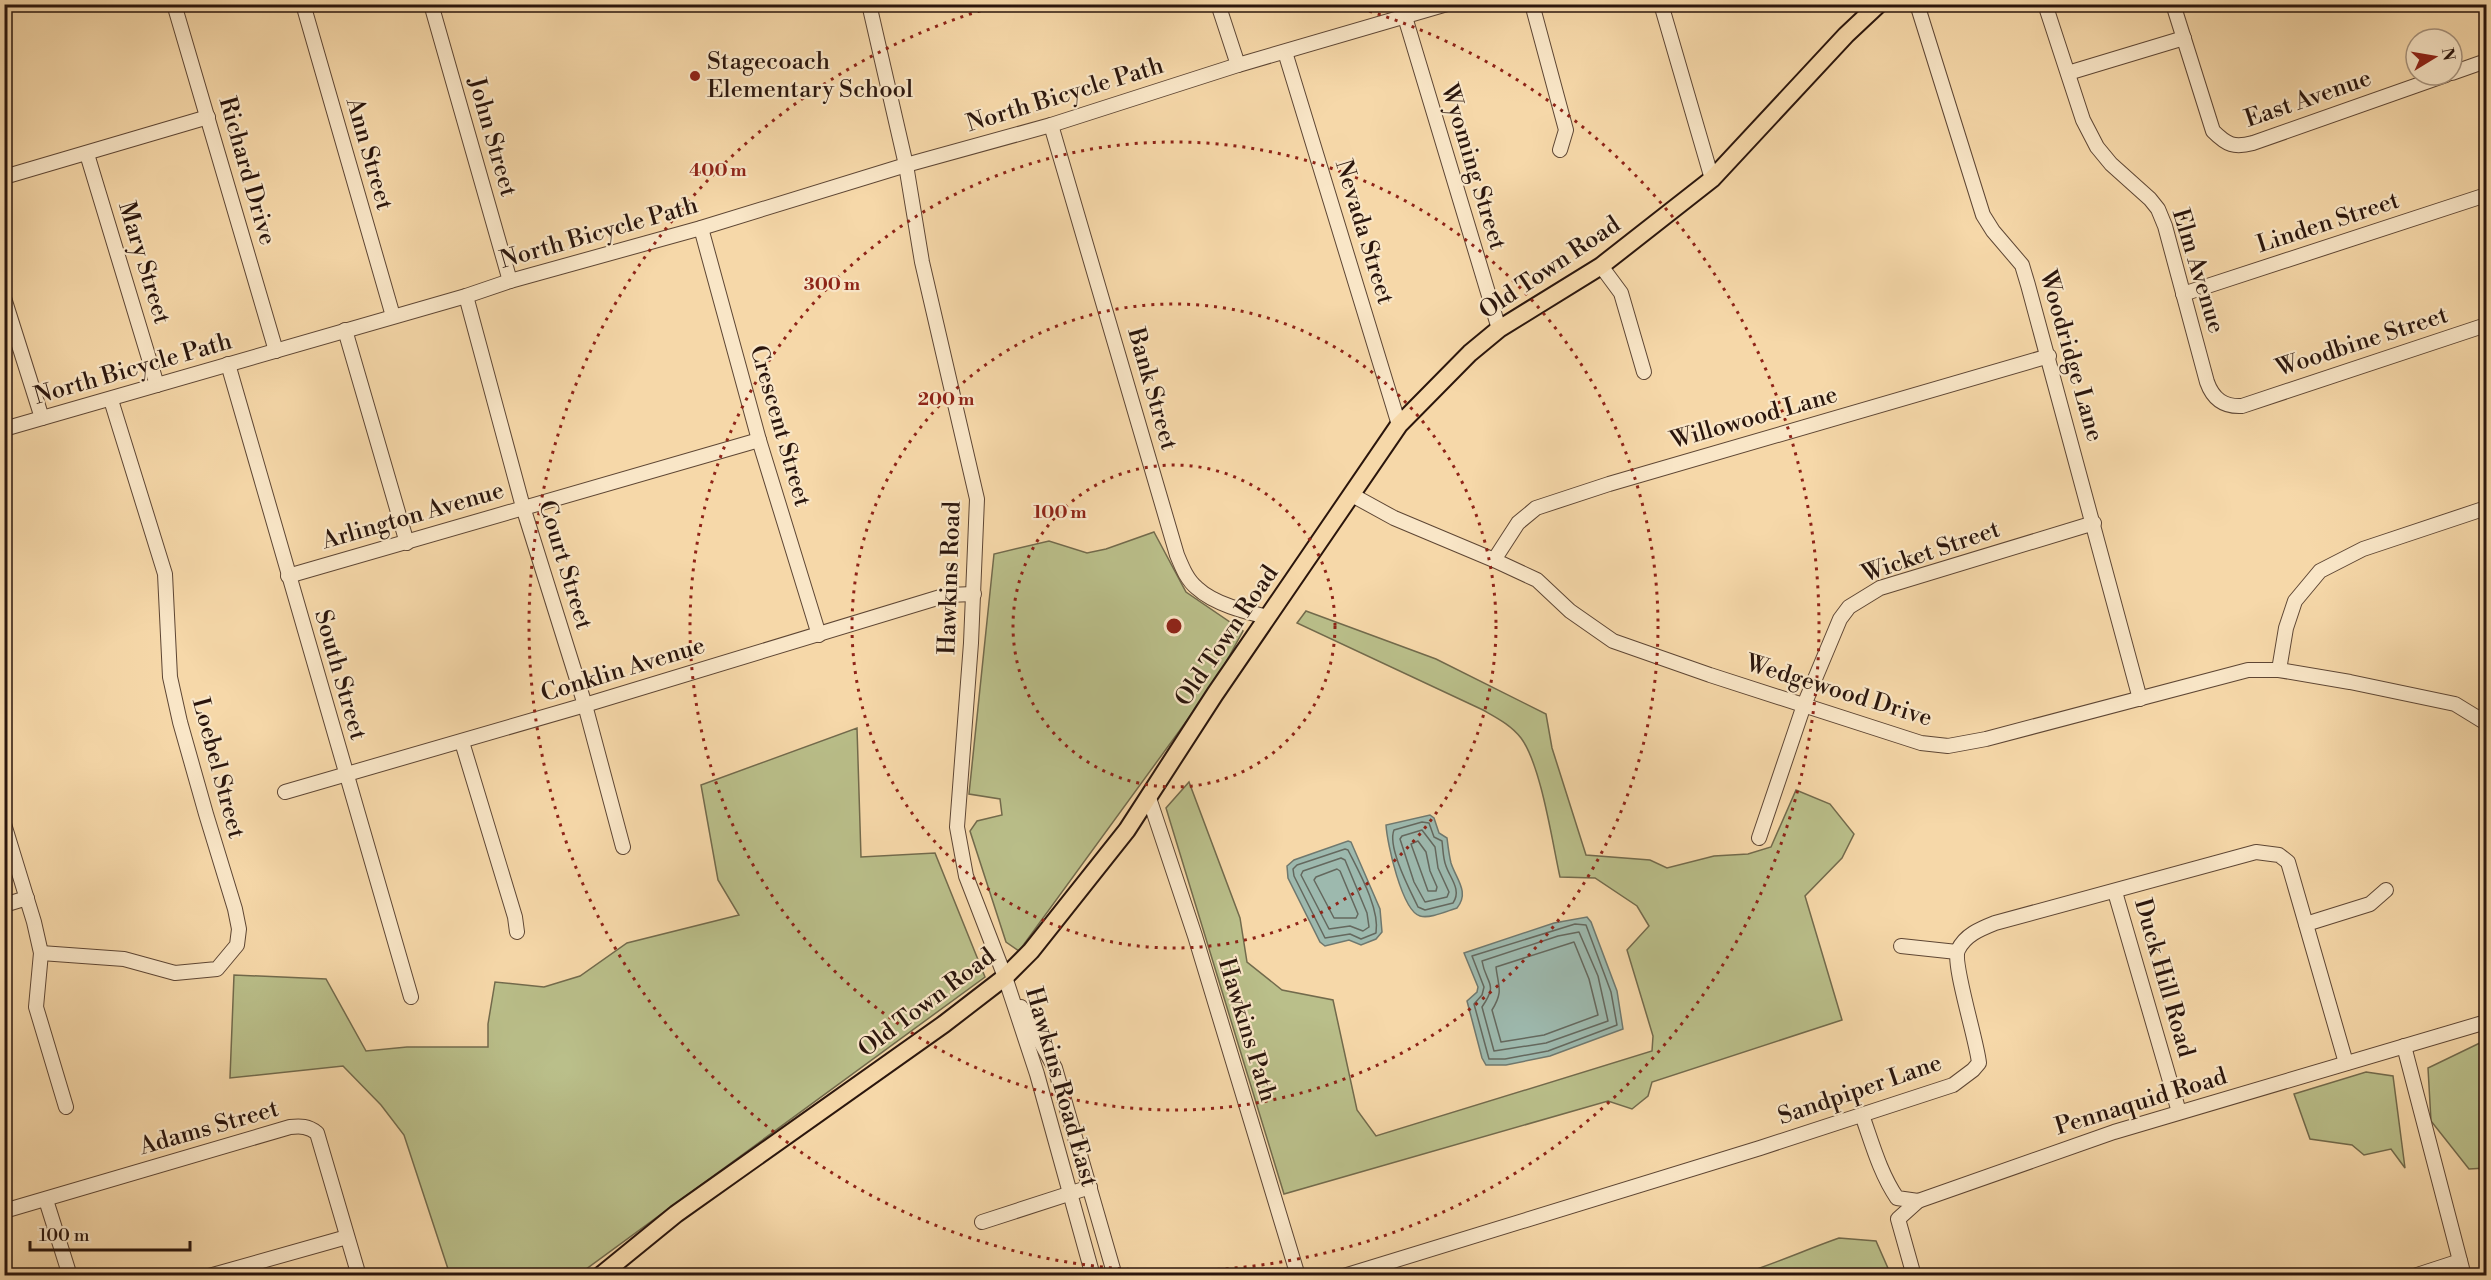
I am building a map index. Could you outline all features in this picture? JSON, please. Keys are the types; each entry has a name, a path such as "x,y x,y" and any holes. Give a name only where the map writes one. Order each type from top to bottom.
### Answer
{"main road":[{"name":"Old Town Road","path":"600,1275 676,1214 944,1024 1005,977 1051,928 1127,830 1215,694 1399,425 1470,353 1499,329 1601,266 1712,179 1846,35 1879,4"}],"street":[{"name":"Richard Drive","path":"174,4 276,351"},
{"name":"Ann Street","path":"303,4 393,316"},
{"name":"John Street","path":"431,4 510,281"},
{"name":"Hawkins Road","path":"869,4 906,165 922,262 977,498 974,594 957,827 966,876 1005,977"},
{"path":"1218,4 1238,66"},
{"name":"North Bicycle Path","path":"4,429 111,400 510,281 700,228 906,165 1051,125 1447,4"},
{"path":"1532,4 1566,130 1560,150"},
{"path":"1661,4 1712,179"},
{"name":"Woodridge Lane","path":"1917,4 1983,215 2022,266 2049,356 2140,699"},
{"name":"Elm Avenue","path":"2045,4 2083,120 2097,147 2158,210 2165,226 2210,390 2223,403 2232,406 2252,403"},
{"path":"2068,73 2184,38 2173,4"},
{"name":"Wyoming Street","path":"1405,17 1499,329"},
{"name":"East Avenue","path":"2184,38 2213,131 2225,144 2233,147 2253,143 2412,87"},
{"name":"Nevada Street","path":"1286,52 1399,425"},
{"path":"2464,69 2487,61"},
{"path":"4,177 208,117"},
{"name":"Bank Street","path":"1051,125 1177,555 1185,573 1197,588 1217,600 1268,617"},
{"name":"Mary Street","path":"87,154 157,385"},
{"name":"Linden Street","path":"2183,294 2487,195"},
{"name":"Crescent Street","path":"700,228 759,440 819,635"},
{"path":"1601,266 1621,293 1644,372"},
{"name":"Court Street","path":"466,296 523,507 585,705 623,847"},
{"path":"4,298 42,418"},
{"name":"Woodbine Street","path":"2252,403 2487,325"},
{"path":"345,330 406,543"},
{"name":"Willowood Lane","path":"1494,560 1518,523 1536,508 1609,484 2049,356"},
{"name":"South Street","path":"228,364 345,776 411,997"},
{"name":"Loebel Street","path":"41,953 124,959 175,974 217,969 237,945 239,929 235,909 206,814 170,677 165,574 111,400"},
{"name":"Arlington Avenue","path":"288,576 759,440"},
{"name":"Wedgewood Drive","path":"1352,495 1394,518 1537,580 1570,611 1613,641 1921,743 1948,746 1986,739 2248,670 2279,670 2455,704 2487,723"},
{"path":"2279,670 2286,628 2295,601 2320,571 2363,549 2487,508"},
{"name":"Wicket Street","path":"1759,838 1804,705 1840,619 1849,607 1880,588 2094,523"},
{"name":"Conklin Avenue","path":"285,792 462,742 947,595 974,594"},
{"path":"462,742 517,932"},
{"name":"Hawkins Path","path":"1149,798 1195,936 1298,1275"},
{"path":"4,824 41,953 36,1007 66,1107"},
{"path":"1900,946 1957,952 1966,939 1977,930 1995,923 2256,852 2279,855 2288,862 2346,1063"},
{"path":"2306,924 2370,904 2386,890"},
{"name":"Duck Hill Road","path":"2115,892 2179,1113"},
{"path":"4,905 27,898"},
{"name":"Sandpiper Lane","path":"1344,1275 1760,1149 1953,1085 1979,1063 1975,1032 1958,968 1957,952"},
{"name":"Hawkins Road East","path":"1005,977 1055,1068 1114,1275"},
{"name":"Hawkins Road East","path":"1005,977 1038,1074 1094,1275"},
{"name":"Pennaquid Road","path":"1918,1201 2114,1132 2487,1022"},
{"path":"2404,1046 2464,1275"},
{"path":"1862,1115 1884,1178 1897,1198 1910,1202 1918,1201"},
{"name":"Adams Street","path":"4,1211 290,1127 310,1127 317,1133 359,1275"},
{"path":"982,1221 1090,1187"},
{"path":"46,1200 70,1275"},
{"path":"1914,1275 1898,1219 1918,1201"},
{"path":"209,1275 348,1237"},
{"path":"2414,1275 2460,1262"}],"green space":[{"path":"1154,532 1186,592 1243,631 1215,682 1019,951 1006,942 970,831 977,821 1002,815 1000,799 969,794 994,554 1049,541 1087,553 1106,549"},
{"path":"1306,611 1436,659 1546,714 1552,748 1586,855 1650,860 1667,868 1714,856 1748,854 1771,847 1796,790 1830,804 1854,834 1842,858 1805,896 1842,1020 1652,1082 1648,1096 1632,1109 1608,1101 1284,1194 1166,808 1189,782 1240,918 1247,962 1282,990 1333,1000 1357,1110 1376,1136 1652,1051 1653,1036 1627,950 1649,926 1637,906 1595,878 1560,877 1540,784 1528,750 1517,733 1483,710 1297,623"},
{"path":"857,728 861,857 935,853 985,977 578,1275 450,1275 404,1135 381,1105 343,1066 230,1078 234,975 326,979 366,1051 407,1047 488,1047 488,1024 495,982 544,987 580,976 627,943 739,915 718,880 701,785"},
{"path":"2486,1040 2486,1168 2469,1169 2431,1121 2428,1068"},
{"path":"2366,1072 2393,1076 2405,1168 2391,1149 2364,1155 2352,1145 2310,1139 2294,1094"},
{"path":"1839,1238 1876,1241 1891,1275 1739,1275 1765,1266"}],"water":[{"path":"1430,815 1434,818 1439,833 1447,838 1451,863 1461,886 1462,896 1457,908 1424,917 1413,911 1402,890 1392,860 1386,825"},
{"path":"1348,841 1351,842 1380,909 1382,932 1376,939 1361,945 1349,940 1325,946 1320,942 1288,878 1287,866 1294,860"},
{"path":"1587,917 1591,922 1617,991 1623,1029 1550,1056 1506,1065 1486,1065 1482,1058 1467,1001 1477,992 1478,987 1464,953 1554,923"}],"place":[{"name":"Stagecoach Elementary School","path":"695,76"}]}
